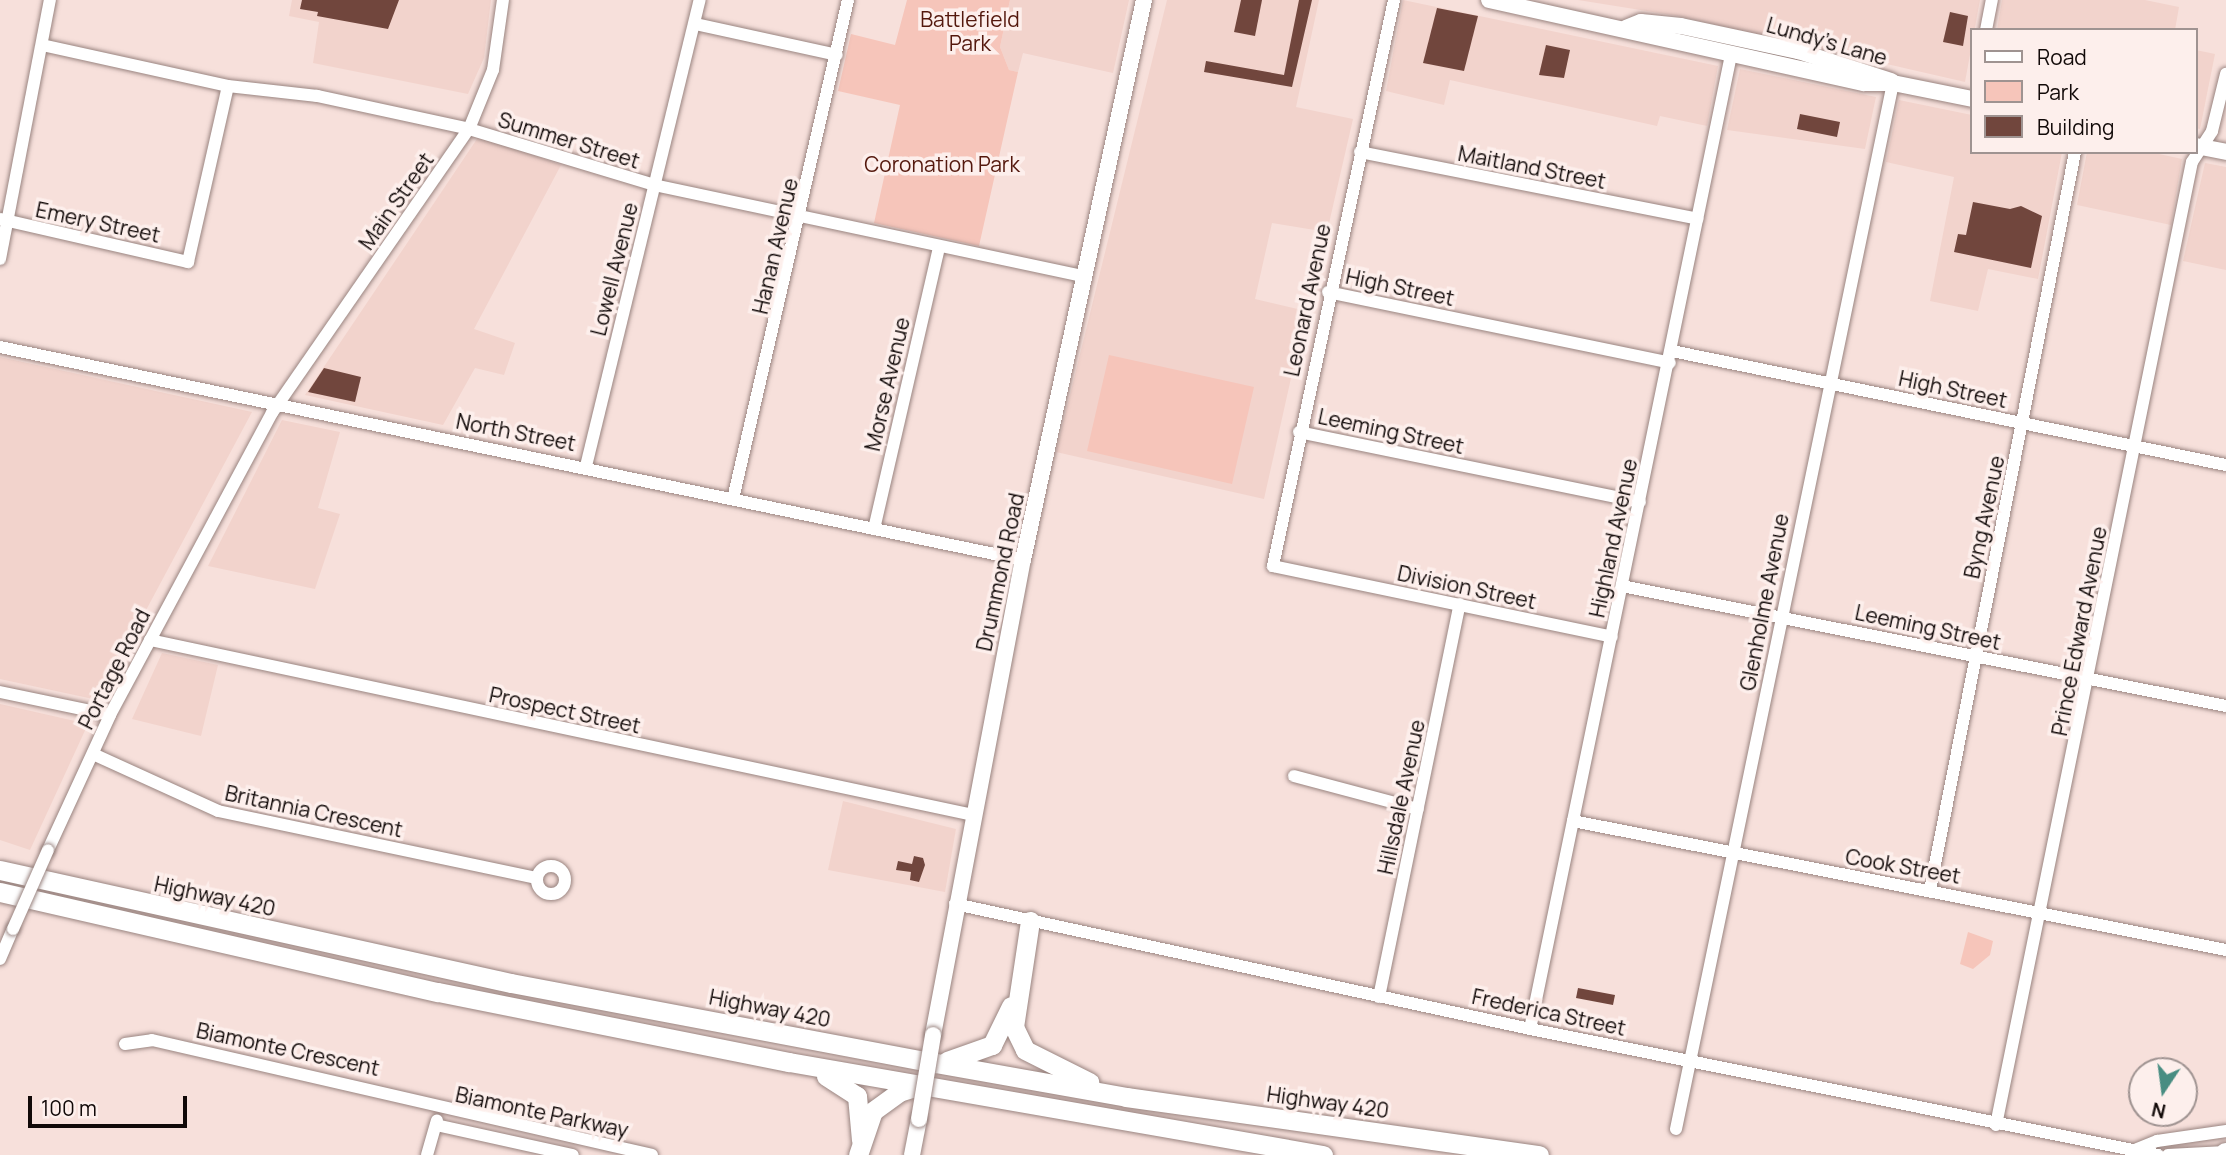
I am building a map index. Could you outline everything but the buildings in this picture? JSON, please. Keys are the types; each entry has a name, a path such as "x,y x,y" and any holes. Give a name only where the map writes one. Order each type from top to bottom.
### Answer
{"highway":[{"name":"Highway 420","path":"0,870 498,980 936,1063 1126,1097 1538,1155"},
{"path":"0,892 412,986 789,1062 916,1087 1323,1155"},
{"path":"1030,921 1017,992 1014,1027 1025,1051 1126,1097"},
{"path":"936,1063 970,1057 992,1045 1017,992"},
{"path":"789,1062 848,1085 860,1104 860,1147"},
{"path":"860,1147 873,1111 899,1091 916,1087"},
{"path":"1385,1133 1495,1155"}],"main road":[{"name":"Drummond Road","path":"912,1155 955,904 1023,560 1144,0"},
{"name":"Lundy's Lane","path":"1489,0 1626,28 1731,55 1864,83 1893,83"},
{"name":"Lundy's Lane","path":"1626,28 1641,22 1681,26 1817,56 1893,83 1970,99"},
{"path":"2199,147 2226,152"}],"street":[{"path":"0,259 4,221 50,0"},
{"name":"Main Street","path":"278,405 469,130 493,70 503,0"},
{"name":"Lowell Avenue","path":"586,466 700,0"},
{"name":"Hanan Avenue","path":"733,499 802,219 848,0"},
{"name":"Leonard Avenue","path":"1315,576 1273,566 1328,292 1394,0"},
{"path":"1986,28 1992,0"},
{"path":"695,24 837,55"},
{"name":"Summer Street","path":"42,44 228,86 317,96 469,130 654,185 802,219 1084,277"},
{"name":"Highland Avenue","path":"1530,1029 1671,357 1731,55"},
{"name":"Prince Edward Avenue","path":"2199,147 2213,131 2226,75"},
{"name":"Glenholme Avenue","path":"1676,1129 1828,383 1893,83"},
{"name":"Emery Street","path":"4,221 188,262 228,86"},
{"name":"Maitland Street","path":"1360,152 1697,219"},
{"name":"Byng Avenue","path":"1930,890 2075,154"},
{"name":"Prince Edward Avenue","path":"1996,1125 2042,913 2196,154"},
{"name":"Morse Avenue","path":"874,529 939,247"},
{"name":"High Street","path":"1328,292 1671,357 1828,383 2226,465"},
{"name":"North Street","path":"0,346 586,466 1023,560"},
{"name":"Portage Road","path":"0,959 110,715 278,405"},
{"name":"Leeming Street","path":"1299,432 1640,502"},
{"name":"Division Street","path":"1315,576 1612,637"},
{"name":"Leeming Street","path":"1622,586 1781,615 2226,706"},
{"name":"Hillsdale Avenue","path":"1379,997 1460,604"},
{"name":"Prospect Street","path":"150,640 973,815"},
{"path":"0,692 110,715"},
{"name":"Britannia Crescent","path":"93,754 218,811 537,878"},
{"path":"1294,776 1418,809"},
{"name":"Cook Street","path":"1573,821 2226,950"},
{"name":"Frederica Street","path":"955,904 1530,1029 1996,1125 2158,1155"},
{"name":"Biamonte Crescent","path":"125,1044 152,1040 410,1096 440,1109"},
{"name":"Biamonte Parkway","path":"427,1155 440,1109 652,1155"},
{"name":"Biamonte Parkway","path":"436,1125 573,1155"},
{"name":"Frederica Street","path":"2137,1149 2157,1140 2226,1130"},
{"path":"2168,1155 2226,1152"}],"shaded area":[{"path":"292,0 491,0 484,58 468,94 313,63 319,22 289,16"},
{"path":"1010,0 1129,0 1113,73 1023,53 1018,72 1009,70 1000,47"},
{"path":"1167,0 1319,0 1296,107 1353,119 1327,232 1272,223 1255,299 1306,311 1264,499 1056,452"},
{"path":"1403,0 1718,66 1707,126 1660,116 1657,126 1450,80 1444,105 1386,91"},
{"path":"1578,0 1980,0 1975,28 1970,28 1970,55 1965,82 1678,16"},
{"path":"2002,0 2145,0 2179,7 2175,28 1997,28"},
{"path":"2198,50 2215,54 2198,128"},
{"path":"1740,69 1876,97 1865,149 1727,130"},
{"path":"1899,100 1970,115 1970,154 2062,154 2038,279 1988,269 1978,311 1930,301 1954,177 1886,162"},
{"path":"479,136 561,165 474,329 515,343 504,375 475,368 443,425 305,395"},
{"path":"2087,154 2159,154 2182,159 2171,225 2077,205"},
{"path":"2205,163 2226,167 2226,270 2183,261"},
{"path":"0,357 252,412 98,700 0,679"},
{"path":"282,420 340,432 318,508 340,514 315,589 208,566"},
{"path":"162,653 218,665 201,736 132,719"},
{"path":"0,704 88,724 30,850 0,840"},
{"path":"843,801 956,829 945,892 828,870"}],"green space":[{"name":"Coronation Park","path":"907,0 1010,0 1000,47 1009,70 1018,72 979,246 874,223 900,105 838,91 851,34 895,45"},
{"path":"1109,355 1254,387 1232,484 1087,451"},
{"path":"1968,932 1993,941 1990,955 1973,969 1960,964"}],"park label":[{"name":"Battlefield Park","path":"970,31"}]}
